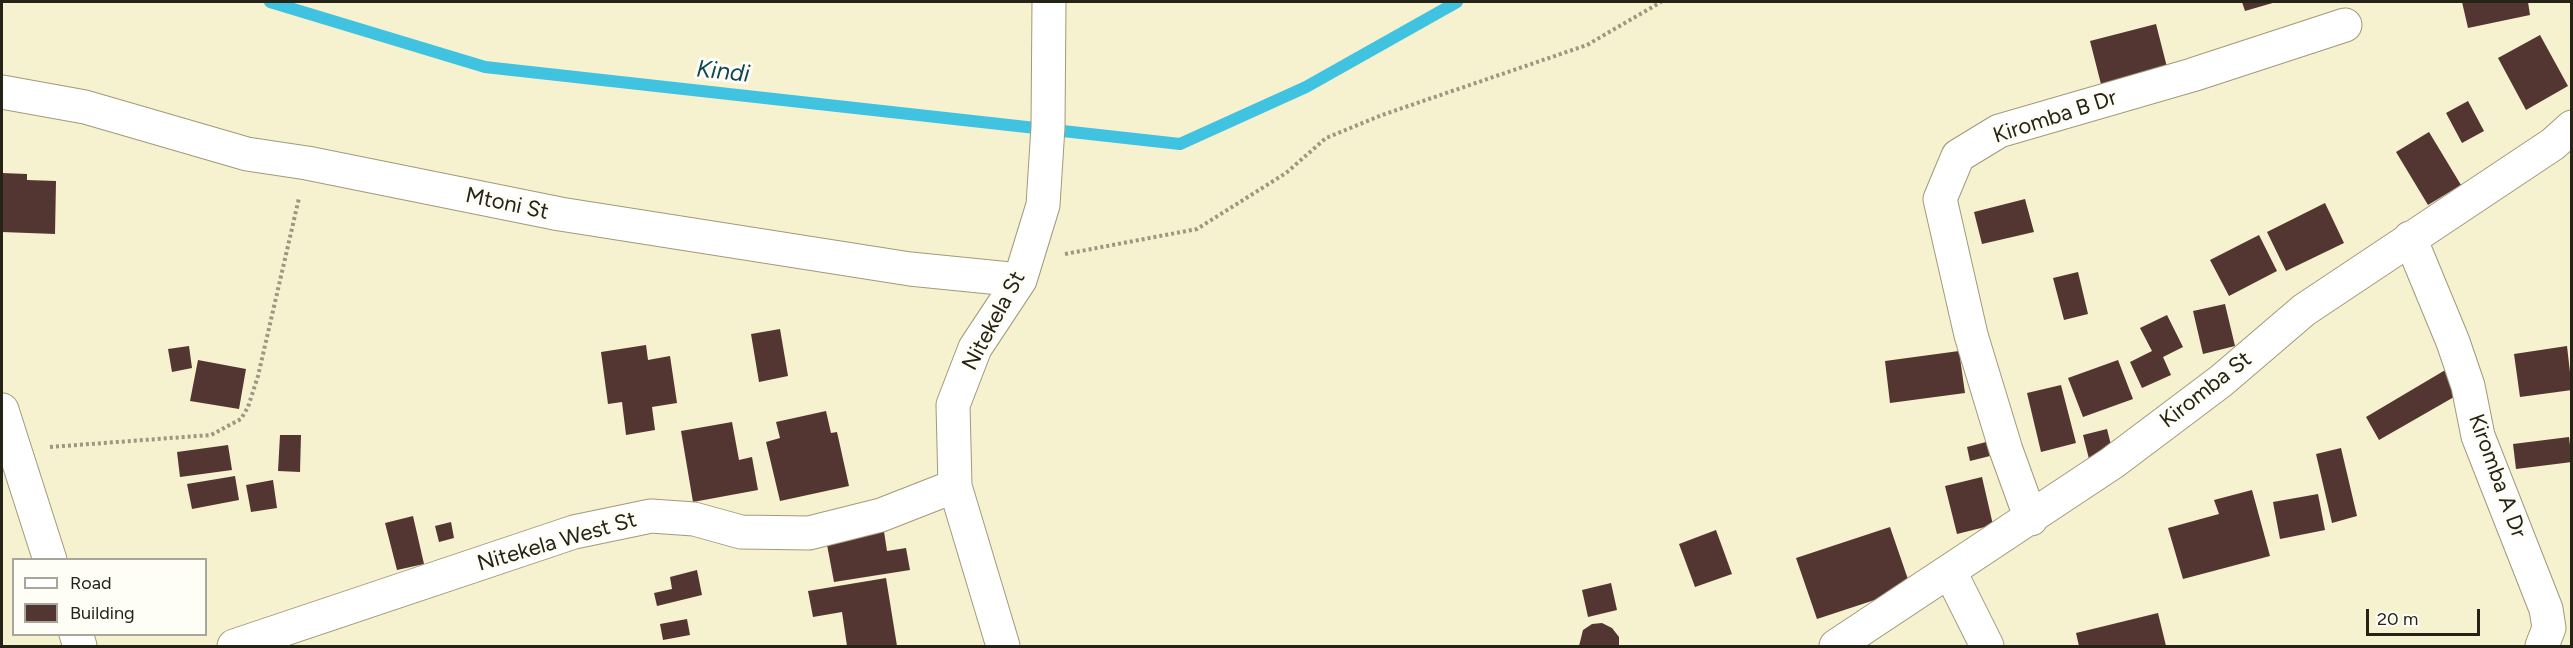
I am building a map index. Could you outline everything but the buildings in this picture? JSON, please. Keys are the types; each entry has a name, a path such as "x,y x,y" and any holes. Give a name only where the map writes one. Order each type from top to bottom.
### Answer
{"street":[{"name":"Nitekela St","path":"1003,646 955,486 953,405 975,348 1023,271 1043,205 1048,127 1049,2"},
{"name":"Kiromba B Dr","path":"2031,519 2006,450 1971,335 1940,199 1958,156 1999,131 2192,75 2345,25"},
{"name":"Mtoni St","path":"2,92 85,107 247,154 307,163 560,214 910,269 1023,271"},
{"name":"Kiromba St","path":"1836,646 2031,519 2112,463 2221,381 2304,310 2553,144 2571,127"},
{"name":"Kiromba A Dr","path":"2410,238 2453,342 2468,386 2478,436 2546,609 2549,628 2542,646"},
{"path":"2,410 49,558"},
{"name":"Nitekela West St","path":"234,646 574,532 651,516 694,519 741,532 809,532 881,515 955,486"},
{"path":"1950,572 1987,646"}],"path":[{"path":"1023,271 1197,229 1286,173 1326,138 1382,115 1587,45 1660,2"},
{"path":"13,450 211,435 241,419 258,376 307,163"}],"waterway":[{"name":"Kindi","path":"270,2 485,67 1180,144 1306,87 1457,2"}]}
